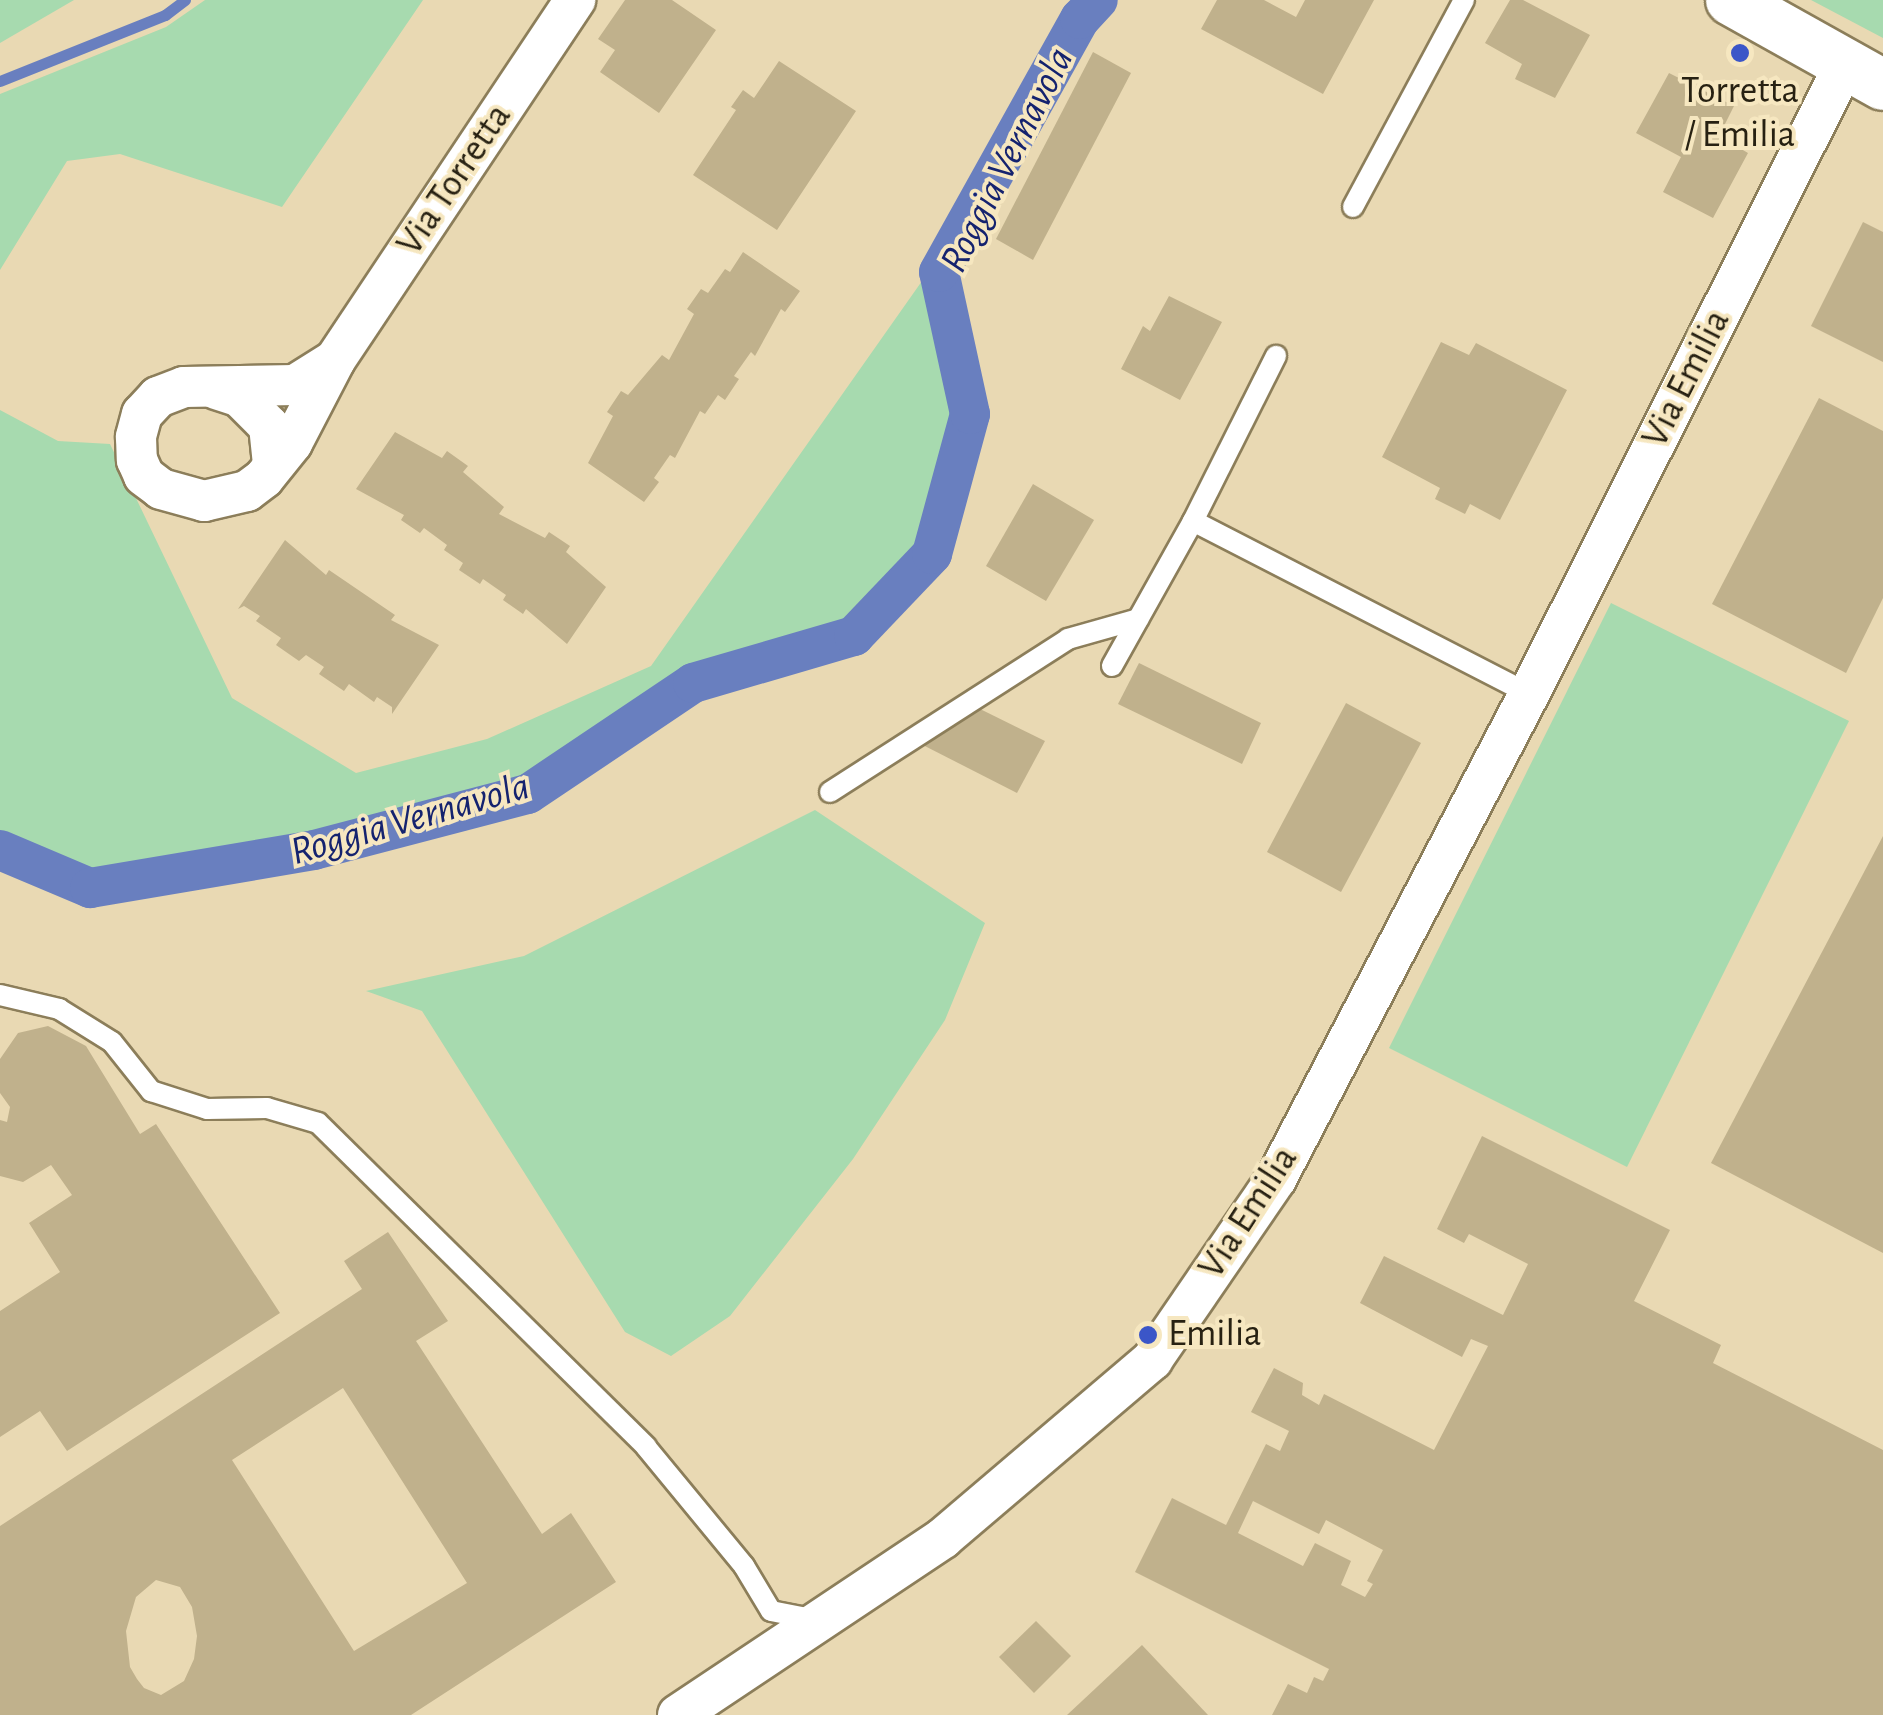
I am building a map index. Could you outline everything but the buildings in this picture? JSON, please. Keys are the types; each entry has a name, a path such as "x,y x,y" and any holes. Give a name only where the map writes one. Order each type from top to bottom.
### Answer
{"street":[{"name":"Via Torretta","path":"335,360 295,384 184,387 158,397 142,414 136,437 137,460 144,476 160,489 204,500 247,491 273,465 292,443 335,360 575,0"},
{"path":"1730,0 1864,74"},
{"name":"Via Emilia","path":"678,1715 943,1538 1152,1360 1276,1179 1528,694 1864,74"},
{"path":"213,388 240,398 256,410 268,426 273,465"}],"lane":[{"path":"1353,206 1464,0"},
{"path":"1112,666 1193,521 1276,356"},
{"path":"1193,521 1528,694"},
{"path":"830,792 1068,639 1138,619"},
{"path":"0,995 59,1009 112,1042 151,1092 207,1109 267,1108 318,1123 646,1447 744,1566 771,1612 820,1620"}],"green space":[{"path":"0,0 74,0 0,43"},
{"path":"205,0 423,0 282,207 120,154 67,161 0,270 0,94 166,27"},
{"path":"1811,0 1883,0 1883,38"},
{"path":"922,281 954,411 920,551 846,634 689,676 524,787 294,842 92,877 0,834 0,410 58,441 110,444 232,698 356,773 487,739 651,666"},
{"path":"1611,603 1849,721 1627,1167 1389,1048"},
{"path":"815,810 985,923 945,1020 853,1159 730,1316 671,1356 625,1332 422,1011 366,991 524,956"}],"waterway":[{"path":"0,81 165,15 185,0"},
{"name":"Roggia Vernavola","path":"0,850 90,888 314,850 528,794 693,683 854,636 932,554 970,414 939,272 1080,19 1098,0"}],"place":[{"name":"Torretta / Emilia","path":"1740,53"},
{"name":"Emilia","path":"1148,1335"}]}
